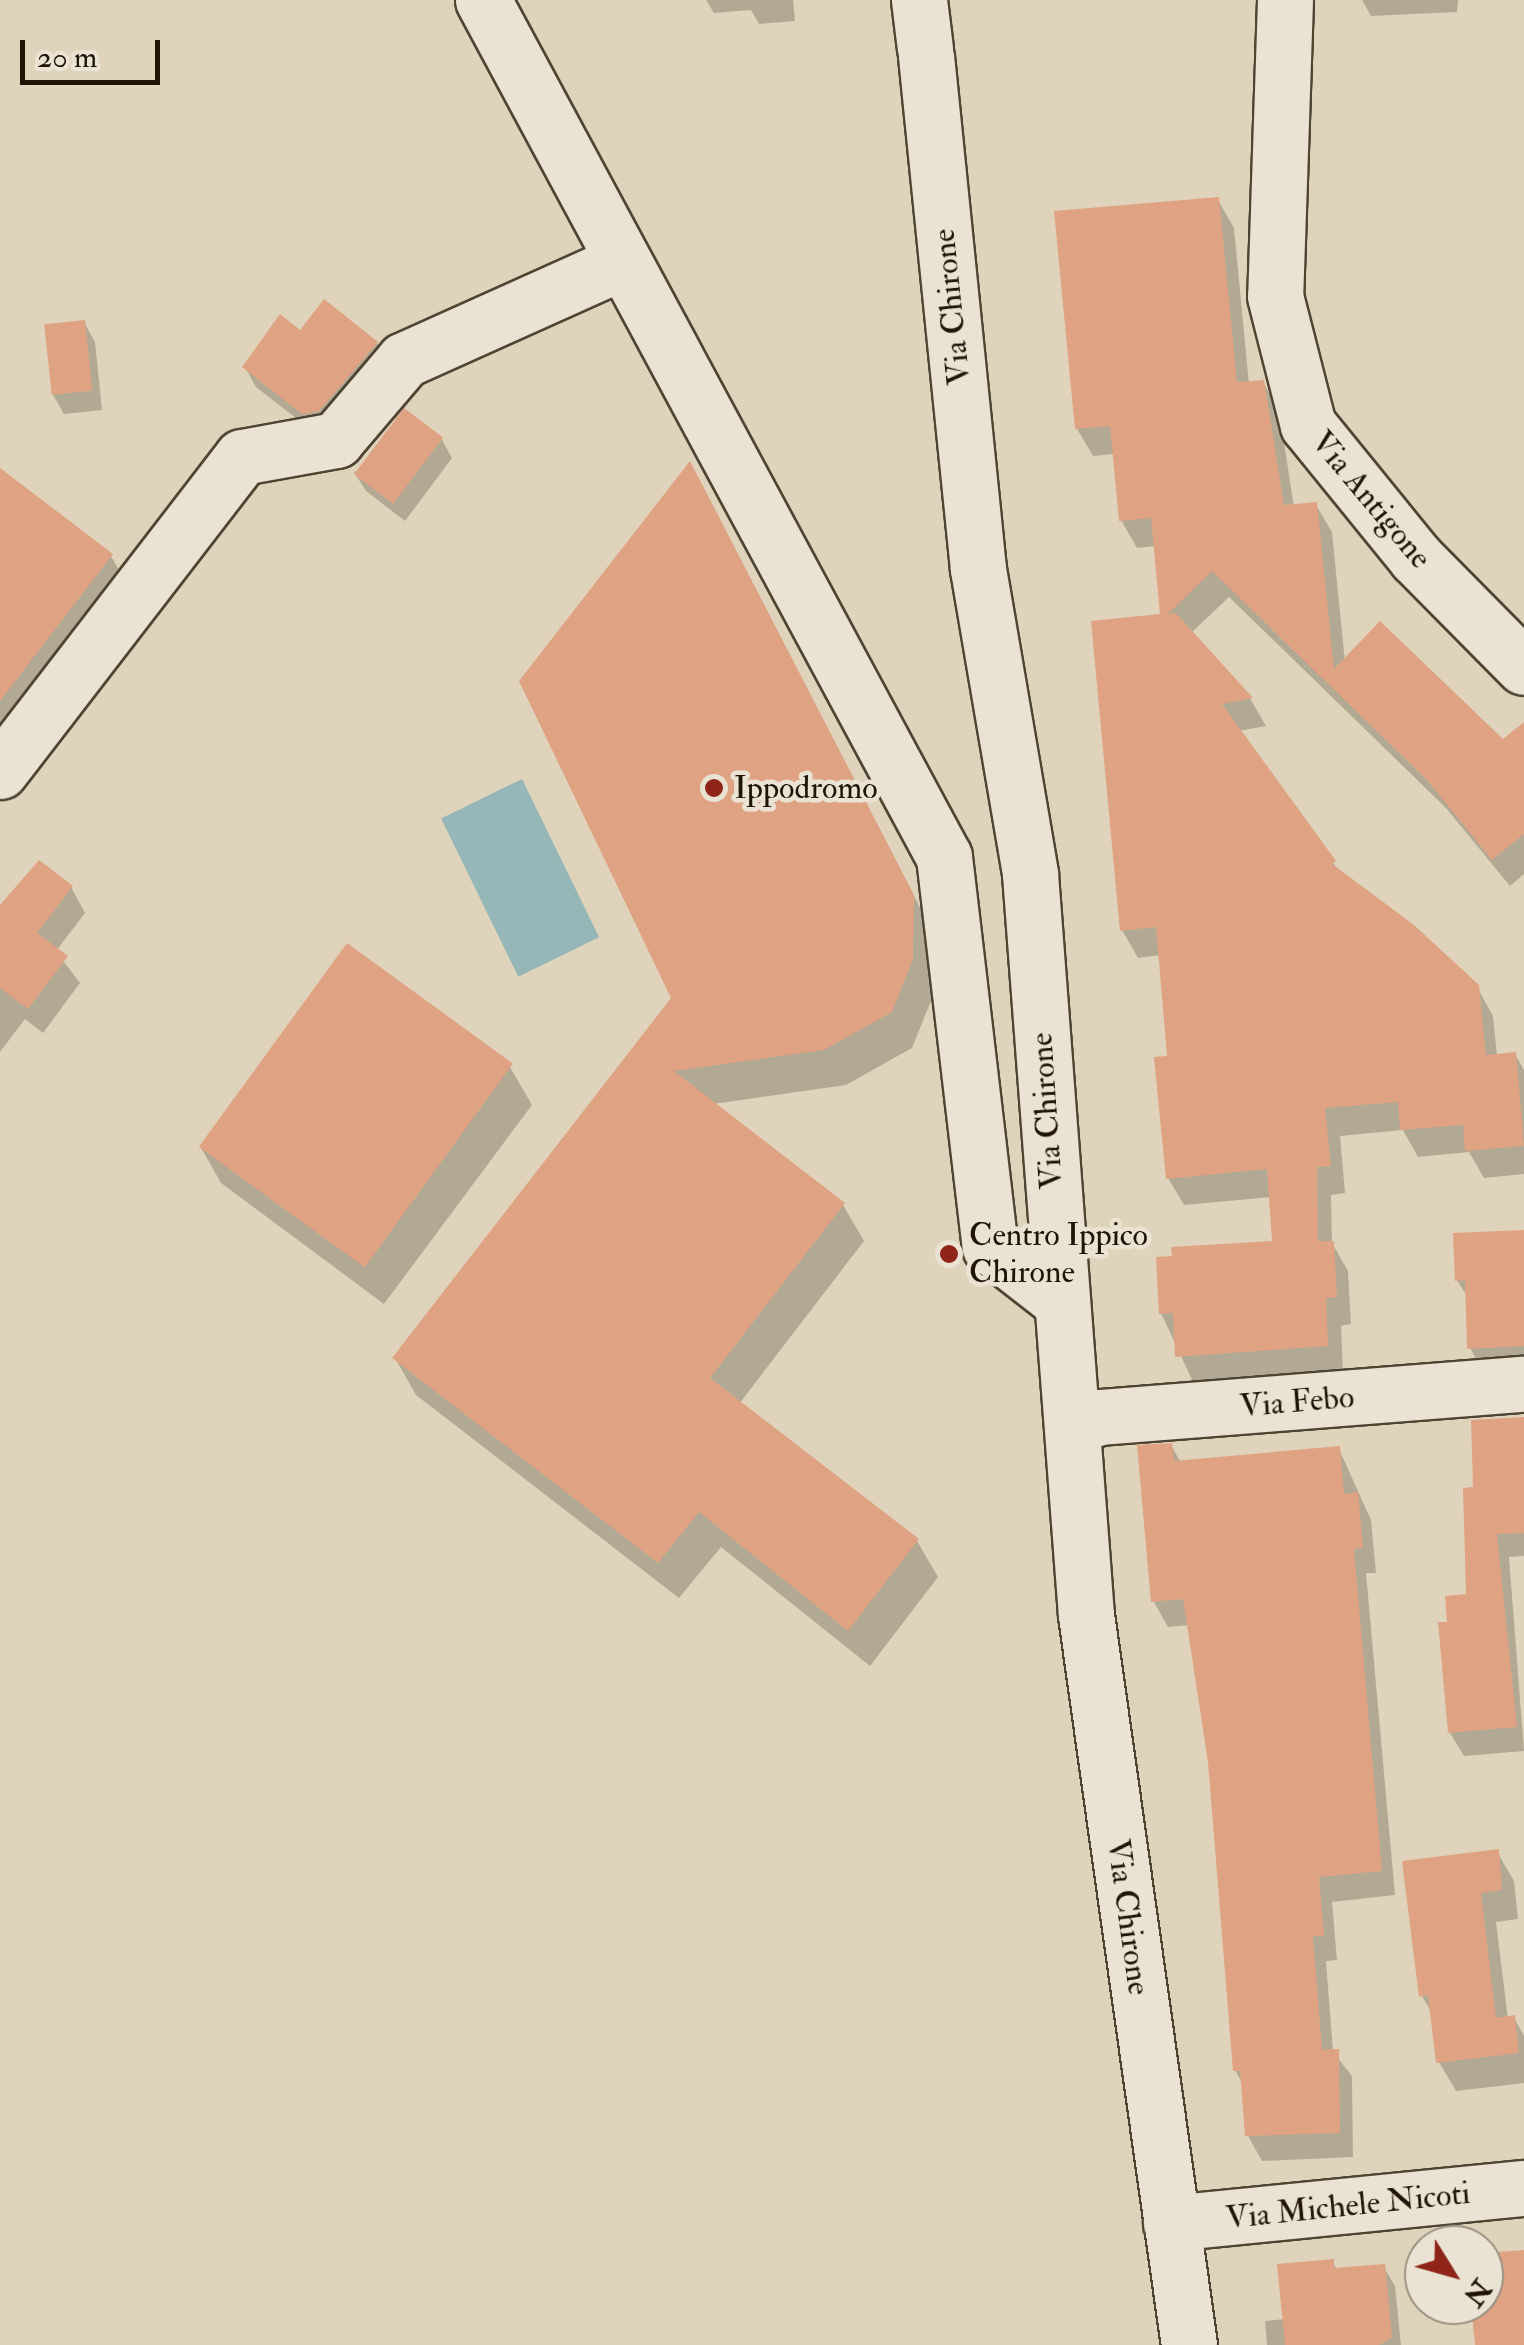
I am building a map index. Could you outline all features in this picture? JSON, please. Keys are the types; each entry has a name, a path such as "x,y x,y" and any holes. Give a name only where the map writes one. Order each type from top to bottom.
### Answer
{"street":[{"path":"483,0 944,858 990,1246 1062,1302"},
{"name":"Via Antigone","path":"1285,0 1275,296 1308,426 1416,558 1524,667"},
{"name":"Via Chirone","path":"924,35 978,569 1030,874 1086,1615 1188,2345"},
{"path":"0,771 242,456 336,440 404,360 622,262"},
{"name":"Via Febo","path":"1072,1426 1100,1417 1524,1384"},
{"name":"Via Michele Nicoti","path":"1171,2223 1524,2188"}],"water":[{"path":"522,779 599,937 518,977 441,818"}],"building":[{"path":"1219,197 1237,382 1264,380 1284,505 1317,502 1334,669 1380,621 1503,739 1524,722 1524,834 1492,860 1427,780 1212,571 1168,614 1176,613 1253,698 1222,704 1336,861 1332,864 1414,925 1479,985 1486,1055 1516,1052 1524,1146 1465,1151 1463,1125 1400,1130 1398,1102 1325,1108 1331,1166 1317,1167 1318,1241 1334,1241 1337,1297 1326,1298 1328,1346 1175,1357 1173,1313 1159,1314 1156,1257 1172,1256 1171,1247 1272,1241 1267,1169 1166,1179 1154,1057 1167,1056 1156,927 1120,931 1091,621 1160,614 1151,518 1119,521 1110,426 1075,429 1054,211"},
{"path":"324,299 378,342 319,411 302,414 242,367 280,314 300,330"},
{"path":"85,320 92,391 52,395 44,324"},
{"path":"404,408 443,437 393,504 354,474"},
{"path":"690,461 914,895 913,959 892,1012 824,1050 674,1071 845,1203 710,1378 919,1539 848,1631 699,1512 658,1563 392,1358 671,998 519,681"},
{"path":"0,468 113,554 0,701"},
{"path":"39,860 73,886 37,933 68,956 28,1009 0,988 0,905"},
{"path":"347,943 513,1063 365,1267 199,1147"},
{"path":"1524,1230 1524,1346 1467,1349 1465,1280 1455,1281 1453,1233"},
{"path":"1524,1417 1524,1533 1497,1534 1517,1727 1448,1733 1438,1622 1447,1622 1445,1596 1466,1594 1463,1488 1473,1487 1471,1420"},
{"path":"1172,1443 1174,1461 1340,1446 1344,1494 1358,1492 1363,1548 1354,1549 1382,1871 1319,1877 1324,1936 1313,1936 1322,2050 1339,2049 1340,2133 1245,2136 1240,2071 1233,2071 1208,1762 1183,1599 1151,1602 1137,1445"},
{"path":"1499,1849 1502,1890 1481,1893 1496,2018 1515,2015 1519,2053 1436,2063 1428,1995 1419,1997 1402,1861"},
{"path":"1524,2250 1524,2345 1475,2345 1473,2325 1504,2325 1504,2252"},
{"path":"1334,2259 1334,2268 1385,2264 1392,2338 1379,2345 1285,2345 1277,2264"}],"place":[{"name":"Ippodromo","path":"714,788"},
{"name":"Centro Ippico Chirone","path":"949,1254"}]}
